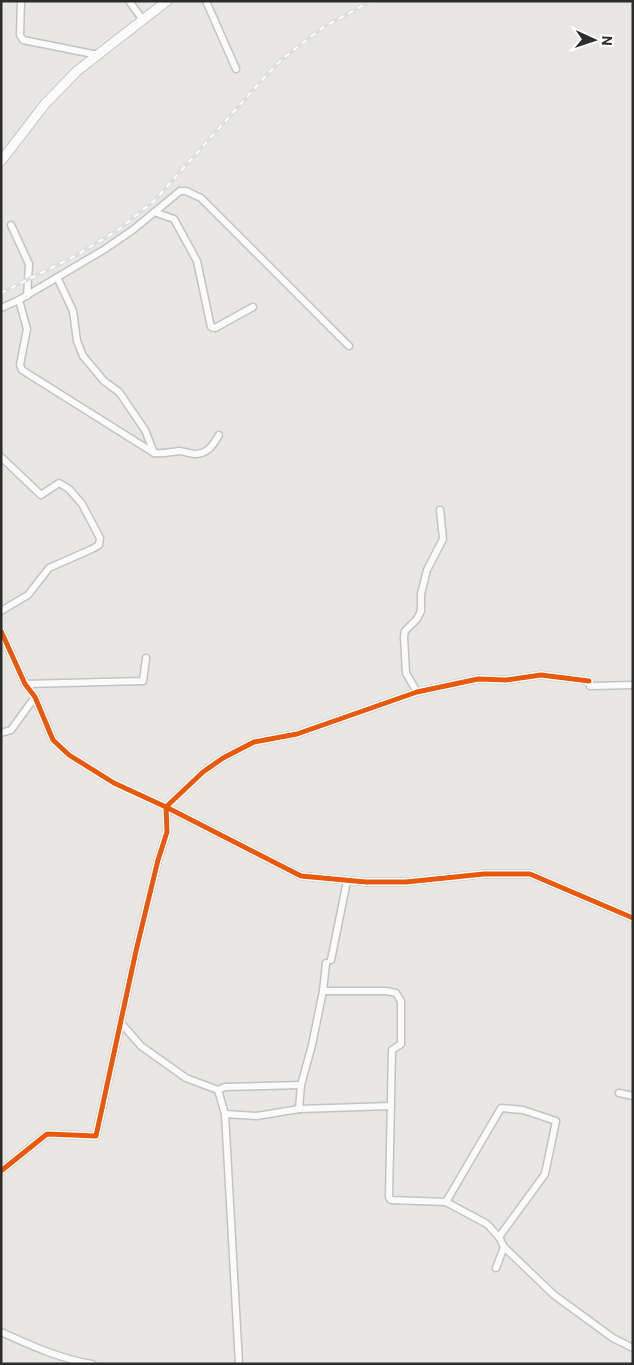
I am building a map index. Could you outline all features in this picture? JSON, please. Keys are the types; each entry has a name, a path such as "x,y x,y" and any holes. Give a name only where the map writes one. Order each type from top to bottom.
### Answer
{"main road":[{"path":"1,161 44,104 77,71 167,1"}],"street":[{"path":"21,1 20,35 23,40 98,55"},
{"path":"130,1 143,20"},
{"path":"206,1 236,69"},
{"path":"1,308 57,278 134,229 180,191 186,191 201,198 349,346"},
{"path":"154,212 174,220 197,261 211,327 215,328 253,307"},
{"path":"11,225 29,264 26,296"},
{"path":"57,278 73,311 77,341 83,356 104,381 118,392 145,430 154,453"},
{"path":"19,300 27,329 20,364 22,370 154,453 164,454 179,451 195,454 204,452 212,448 219,435"},
{"path":"1,456 42,495 59,483 69,489 82,504 100,538 99,545 49,568 28,595 1,611"},
{"path":"417,692 406,672 404,637 405,631 417,620 421,611 421,594 427,570 444,539 440,510"},
{"path":"1,631 25,684 35,697 53,740 69,755 114,783 166,807 301,876 406,882 484,874 530,874 633,918"},
{"path":"25,684 143,680 146,658"},
{"path":"1,1171 47,1134 96,1136 140,932 167,832 166,807 203,772 223,758 254,742 297,734 417,692 478,679 506,680 542,675 589,684 633,685"},
{"path":"1,733 11,730 35,697"},
{"path":"299,1109 301,1085 312,1045 328,962 347,880"},
{"path":"323,991 386,991 396,993 401,1001 401,1044 392,1050 389,1197 391,1200 446,1202 487,1224 499,1237 504,1247 554,1295 613,1338 633,1348"},
{"path":"121,1023 141,1046 186,1078 218,1090 225,1087 301,1085"},
{"path":"218,1090 225,1114 238,1364"},
{"path":"619,1093 633,1096"},
{"path":"225,1114 257,1116 299,1109 392,1106"},
{"path":"446,1202 500,1108 523,1110 556,1121 546,1174 499,1237"},
{"path":"496,1268 504,1247"},
{"path":"1,1332 73,1361 92,1364"}],"railway":[{"path":"1,293 75,256 118,230 155,200 281,60 322,28 371,1"}],"cycle path":[{"path":"1,631 25,684 35,697 53,740 69,755 114,783 166,807 301,876 366,882 406,882 484,874 530,874 633,918"},
{"path":"1,1171 47,1134 96,1136 136,951 158,860 167,832 166,807 203,772 223,758 254,742 297,734 417,692 478,679 506,680 541,675 589,681"}]}
